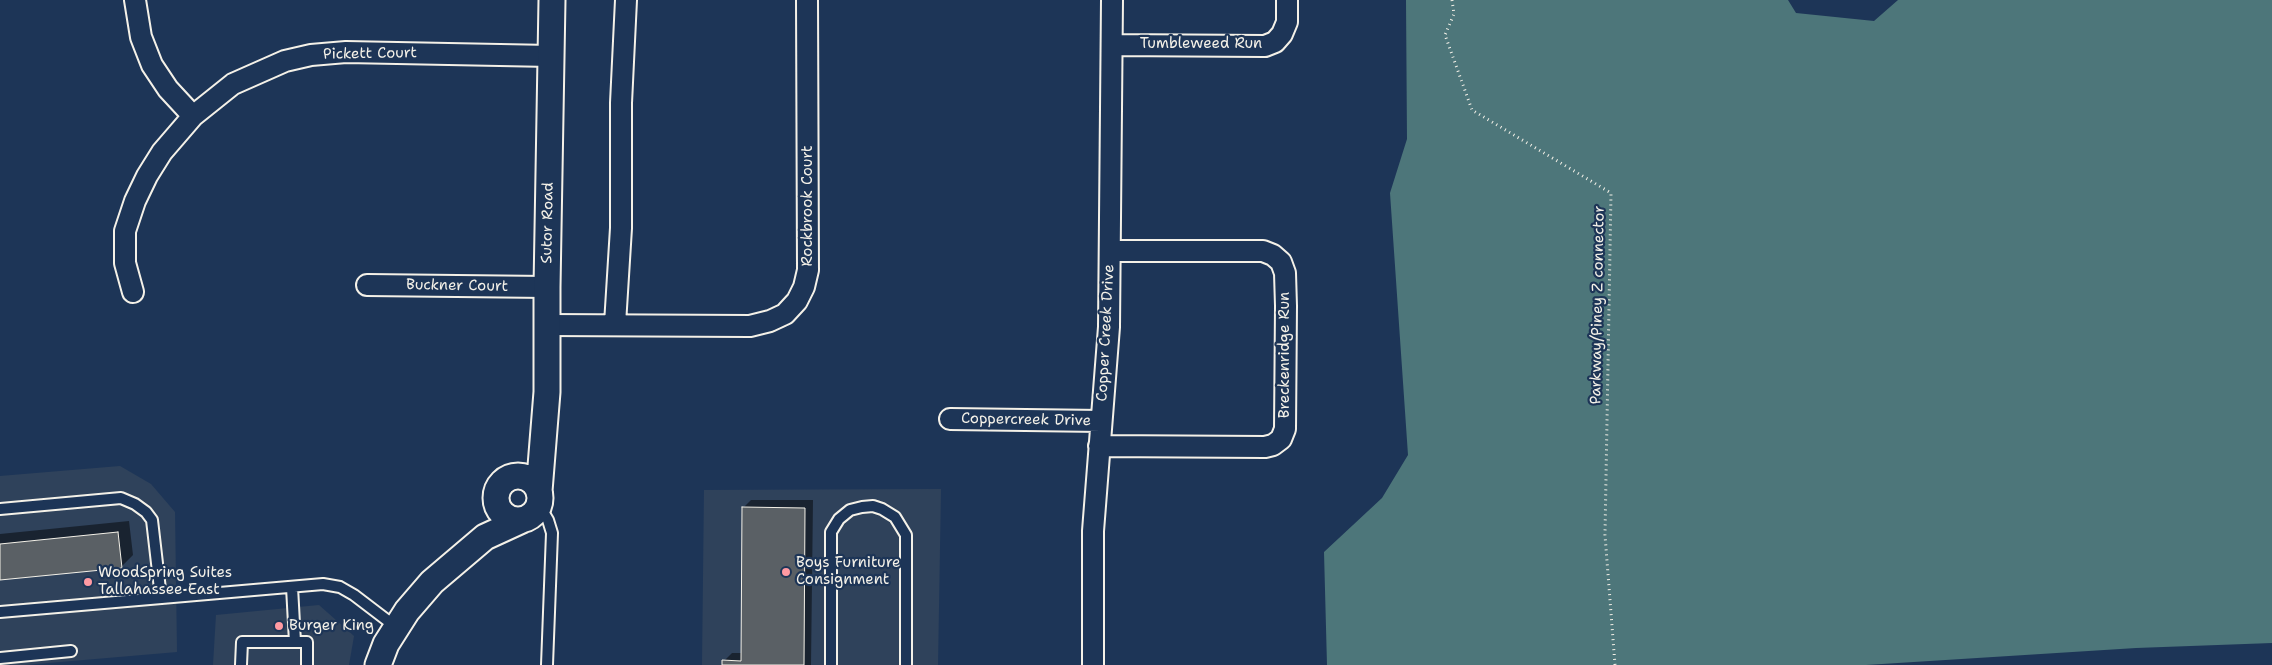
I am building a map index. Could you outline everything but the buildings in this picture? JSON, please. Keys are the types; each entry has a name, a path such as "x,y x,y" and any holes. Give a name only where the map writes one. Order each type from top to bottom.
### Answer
{"street":[{"path":"135,0 141,37 152,64 168,89 193,116"},
{"name":"Sutor Road","path":"533,505 542,446 547,392 546,287 552,0"},
{"path":"616,324 621,228 621,104 626,0"},
{"name":"Rockbrook Court","path":"546,325 750,326 770,321 785,314 796,301 804,287 808,270 807,0"},
{"name":"Copper Creek Drive","path":"1093,665 1093,531 1109,327 1112,0"},
{"name":"Tumbleweed Run","path":"1112,45 1265,46 1275,42 1282,34 1287,22 1287,0"},
{"name":"Pickett Court","path":"132,292 126,263 126,231 135,201 147,176 162,152 193,116 233,84 285,61 311,55 346,52 551,56"},
{"name":"Breckenridge Run","path":"1099,446 1265,446 1273,445 1281,439 1285,430 1286,306 1285,273 1281,262 1273,255 1262,250 1110,250"},
{"name":"Buckner Court","path":"368,285 546,287"},
{"name":"Coppercreek Drive","path":"950,419 1101,421"},
{"path":"514,476 542,446"},
{"path":"461,556 482,528 496,499 499,486 504,480 514,476 524,476 530,480 533,505"},
{"path":"496,499 501,513 514,520 533,505"},
{"path":"378,665 386,644 407,611 432,582 485,537 533,505"}],"lane":[{"path":"0,509 121,498 135,504 146,512 152,520 161,598"},
{"path":"533,505 548,520 552,533 547,665"},
{"path":"831,665 831,532 839,519 850,510 873,506 895,517 906,535 906,665"},
{"path":"0,612 323,584 340,587 354,595 396,628"},
{"path":"292,587 295,642"},
{"path":"241,665 242,642 307,642 307,665"},
{"path":"0,658 71,651"}],"path":[{"name":"Parkway/Piney Z connector","path":"1452,0 1454,14 1445,35 1472,110 1610,193 1605,535 1615,665"}],"shaded area":[{"name":"WoodSpring Suites Tallahassee East","path":"120,466 151,484 175,512 177,652 25,665 0,665 0,476"},
{"path":"941,489 938,665 702,665 704,490"},
{"name":"Burger King","path":"319,605 354,636 349,665 213,665 216,615"}],"green space":[{"path":"1406,0 1788,0 1796,13 1874,21 1898,0 2272,0 2272,643 2136,648 1866,665 1327,665 1324,552 1382,498 1408,455 1390,193 1407,139"}],"place":[{"name":"Boys Furniture Consignment","path":"786,572"},
{"name":"WoodSpring Suites Tallahassee East","path":"88,582"},
{"name":"Burger King","path":"279,626"}]}
